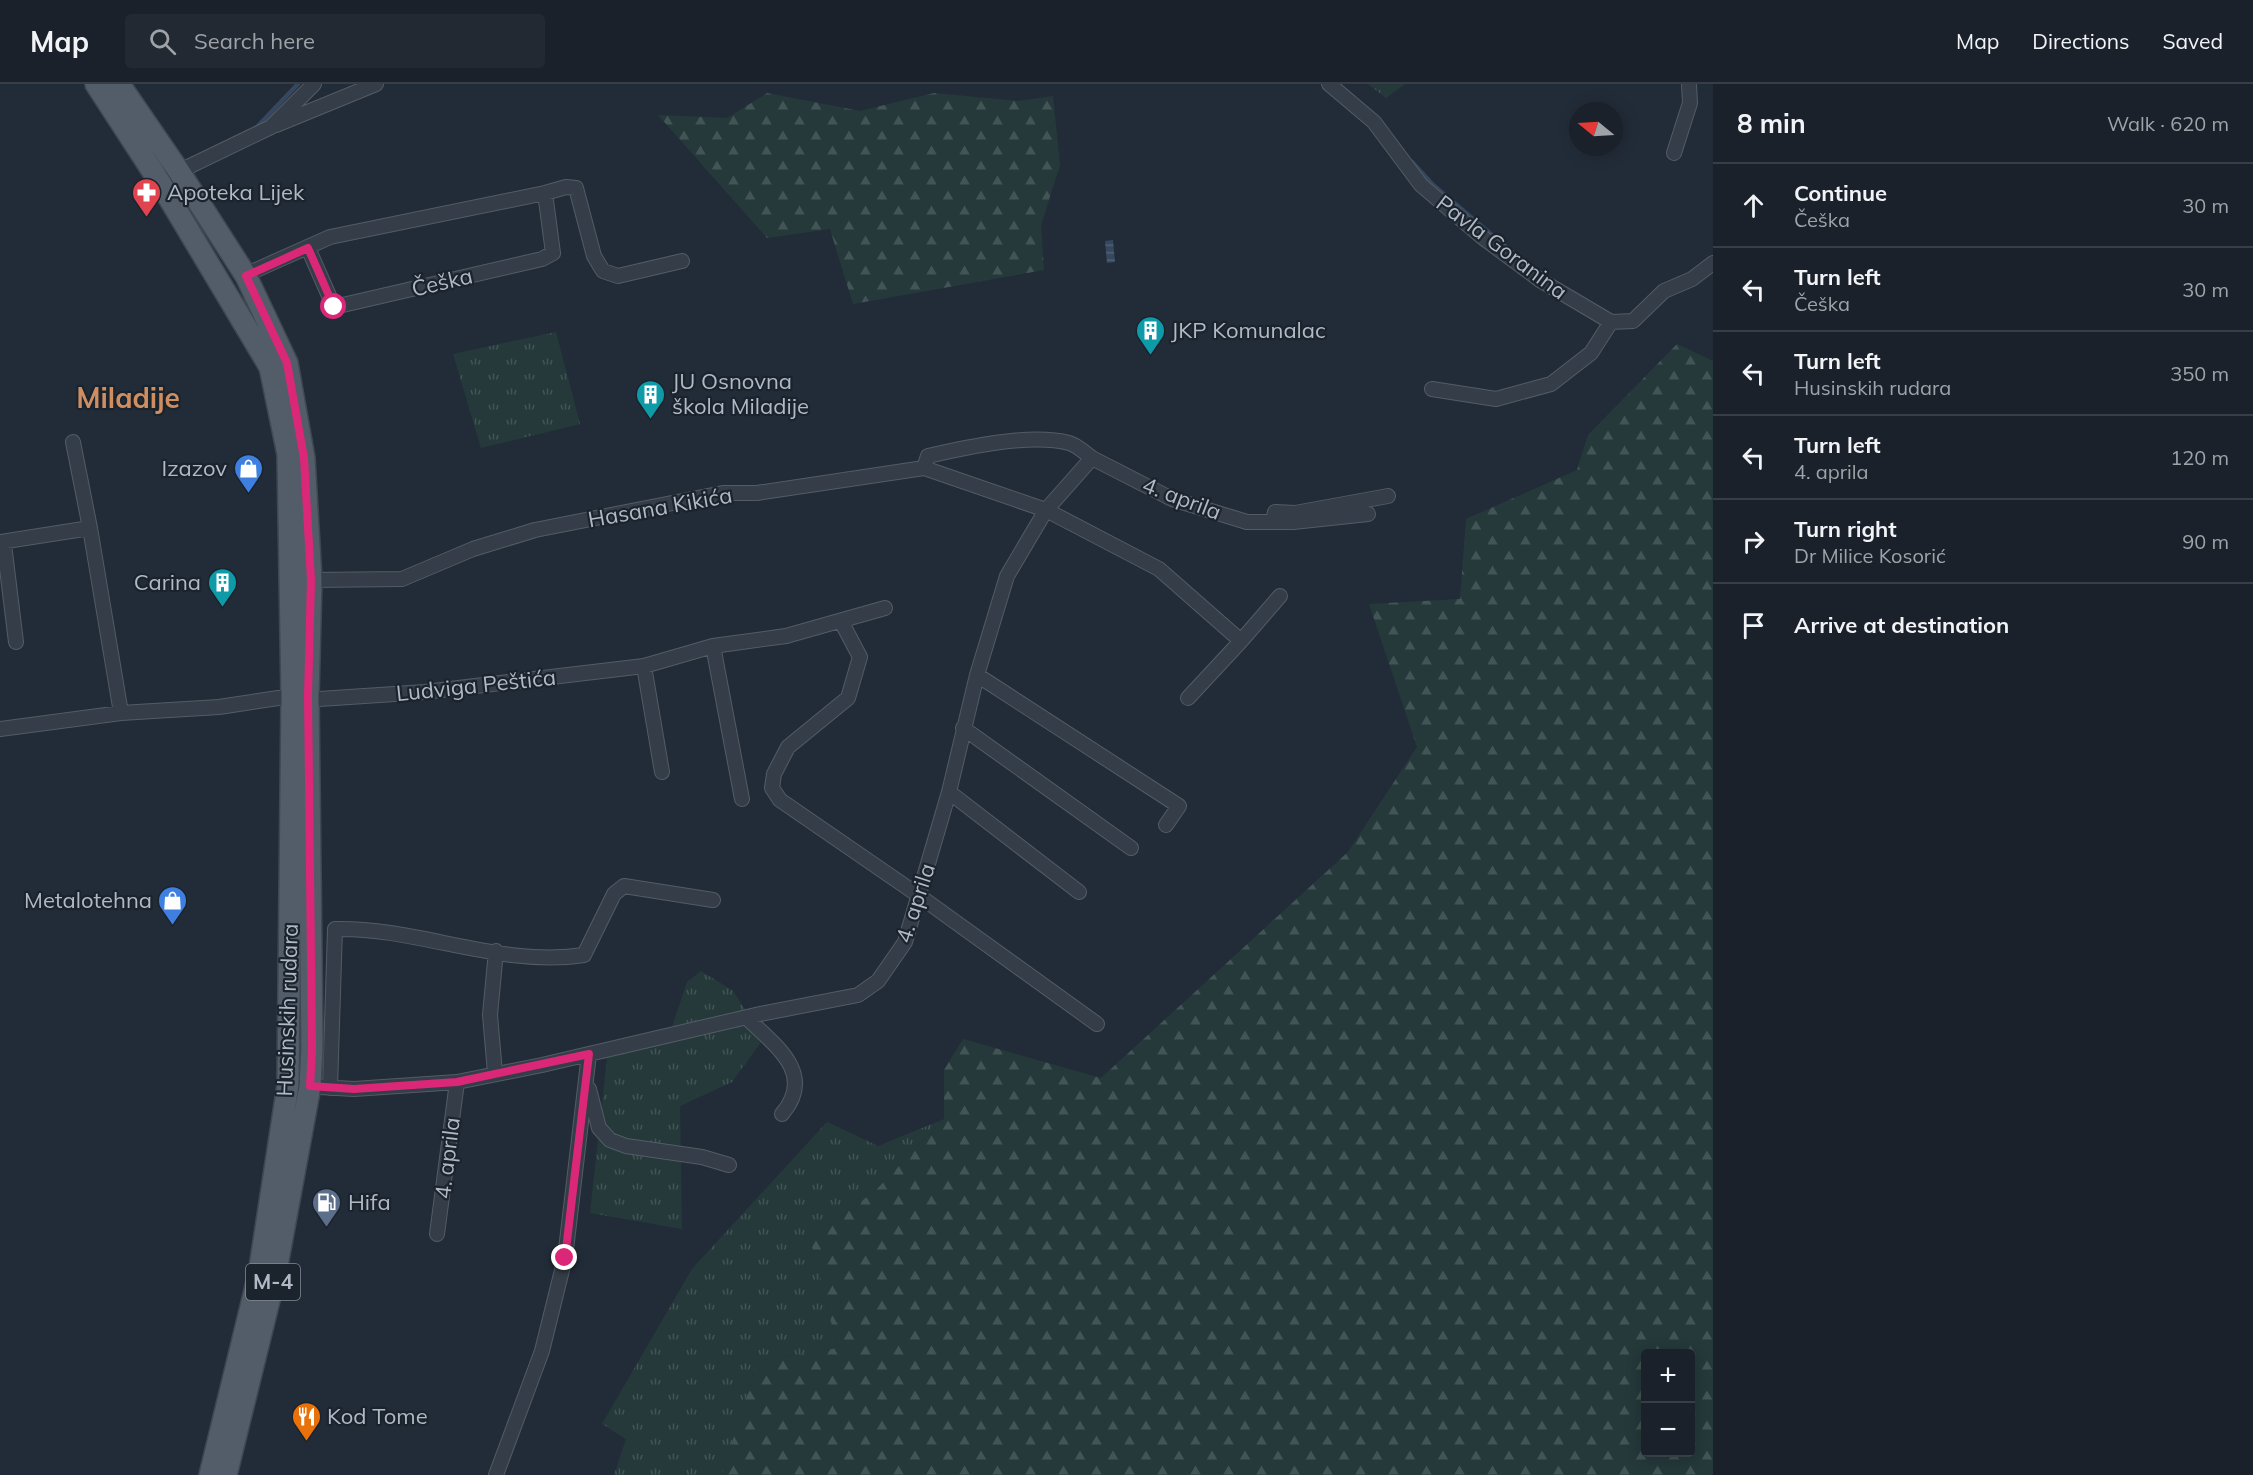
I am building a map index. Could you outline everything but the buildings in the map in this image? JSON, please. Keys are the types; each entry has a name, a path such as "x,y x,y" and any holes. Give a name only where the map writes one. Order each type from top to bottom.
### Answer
{"main road":[{"name":"Husinskih rudara","path":"96,84 159,181 270,367 288,454 300,696 312,1048 320,1087 226,1475"},
{"name":"Husinskih rudara","path":"119,84 246,276 287,363 304,458 311,580 300,696 288,1085 259,1274 210,1475"}],"street":[{"path":"271,127 314,84"},
{"path":"159,181 271,127 376,84"},
{"name":"Pavla Goranina","path":"1329,84 1374,122 1421,185 1482,237 1540,280 1611,322"},
{"path":"1674,153 1690,103 1689,84"},
{"path":"246,276 330,237 566,188 576,188 594,256 603,271 618,276 681,261"},
{"name":"Češka","path":"308,248 334,307 542,259 553,253 545,193"},
{"path":"1432,389 1496,399 1551,384 1591,353 1611,322 1633,321 1664,291 1712,269"},
{"path":"924,468 928,456 965,447 1044,438 1072,444 1092,458"},
{"path":"73,442 121,713"},
{"name":"4. aprila","path":"288,1085 320,1087 457,1082 748,1019 760,1014 858,995 878,981 905,942 949,792 977,675 1007,576 1046,510 1092,458 1172,499 1247,522 1293,522 1368,514"},
{"name":"Hasana Kikića","path":"311,580 402,579 473,549 536,530 723,493 757,493 924,468 1046,510"},
{"name":"4. aprila","path":"1273,521 1275,512 1295,513 1388,496"},
{"path":"1046,510 1159,570 1241,641"},
{"path":"16,642 2,543 90,528"},
{"path":"1188,698 1280,596"},
{"name":"Ludviga Peštića","path":"0,729 121,713 219,707 300,696 320,699 425,692 644,666 713,646 786,636 885,608"},
{"path":"841,621 860,657 848,698 788,747 774,774 772,788 780,800 918,895 1097,1024"},
{"path":"713,646 742,799"},
{"path":"644,666 662,772"},
{"path":"977,675 1179,806 1166,825"},
{"path":"963,728 1131,848"},
{"path":"949,792 1079,892"},
{"name":"Husinskih rudara","path":"320,1087 335,929 367,928 496,951 561,958 584,955 614,894 624,886 712,900"},
{"path":"495,1073 490,1015 496,951"},
{"path":"748,1019 781,1050 794,1069 795,1092 791,1104 782,1114"},
{"path":"496,1475 542,1351 565,1258 589,1054"},
{"path":"586,1079 599,1128 610,1140 626,1146 702,1157 729,1165"},
{"name":"4. aprila","path":"437,1234 457,1082"}],"green space":[{"path":"1368,84 1405,84 1386,98"},
{"path":"767,93 860,111 934,93 1019,101 1053,96 1060,165 1041,225 1044,270 853,304 830,229 767,238 658,115 727,118"},
{"path":"556,332 580,424 481,448 453,354"},
{"path":"1677,344 1713,361 1713,1475 722,1475 757,1361 838,1348 810,1239 875,1191 944,1119 944,1070 963,1039 1101,1078 1348,852 1417,747 1369,604 1460,599 1466,519 1577,470 1588,435"},
{"path":"701,971 733,991 764,1038 732,1082 680,1106 682,1229 590,1213 608,1050 671,1030 687,982"},
{"path":"944,1119 875,1191 810,1239 838,1348 757,1361 722,1475 614,1475 626,1439 602,1424 692,1269 827,1122 878,1146"}],"water":[{"path":"1113,240 1115,262 1107,263 1105,241"}],"waterway":[{"path":"257,127 298,84"},
{"path":"1412,162 1433,185 1506,247"}],"place":[{"name":"Apoteka Lijek","path":"146,218"},
{"name":"JKP Komunalac","path":"1150,356"},
{"name":"JU Osnovna škola Miladije","path":"651,420"},
{"name":"Izazov","path":"248,494"},
{"name":"Carina","path":"222,608"},
{"name":"Metalotehna","path":"173,926"},
{"name":"Hifa","path":"327,1228"},
{"name":"Kod Tome","path":"306,1442"}],"district":[{"name":"Miladije","path":"128,398"}],"route":[{"path":"334,307 308,248 246,276 287,363 304,458 311,580 308,696 312,1048 310,1086 354,1089 457,1082 589,1054 565,1258"}]}
